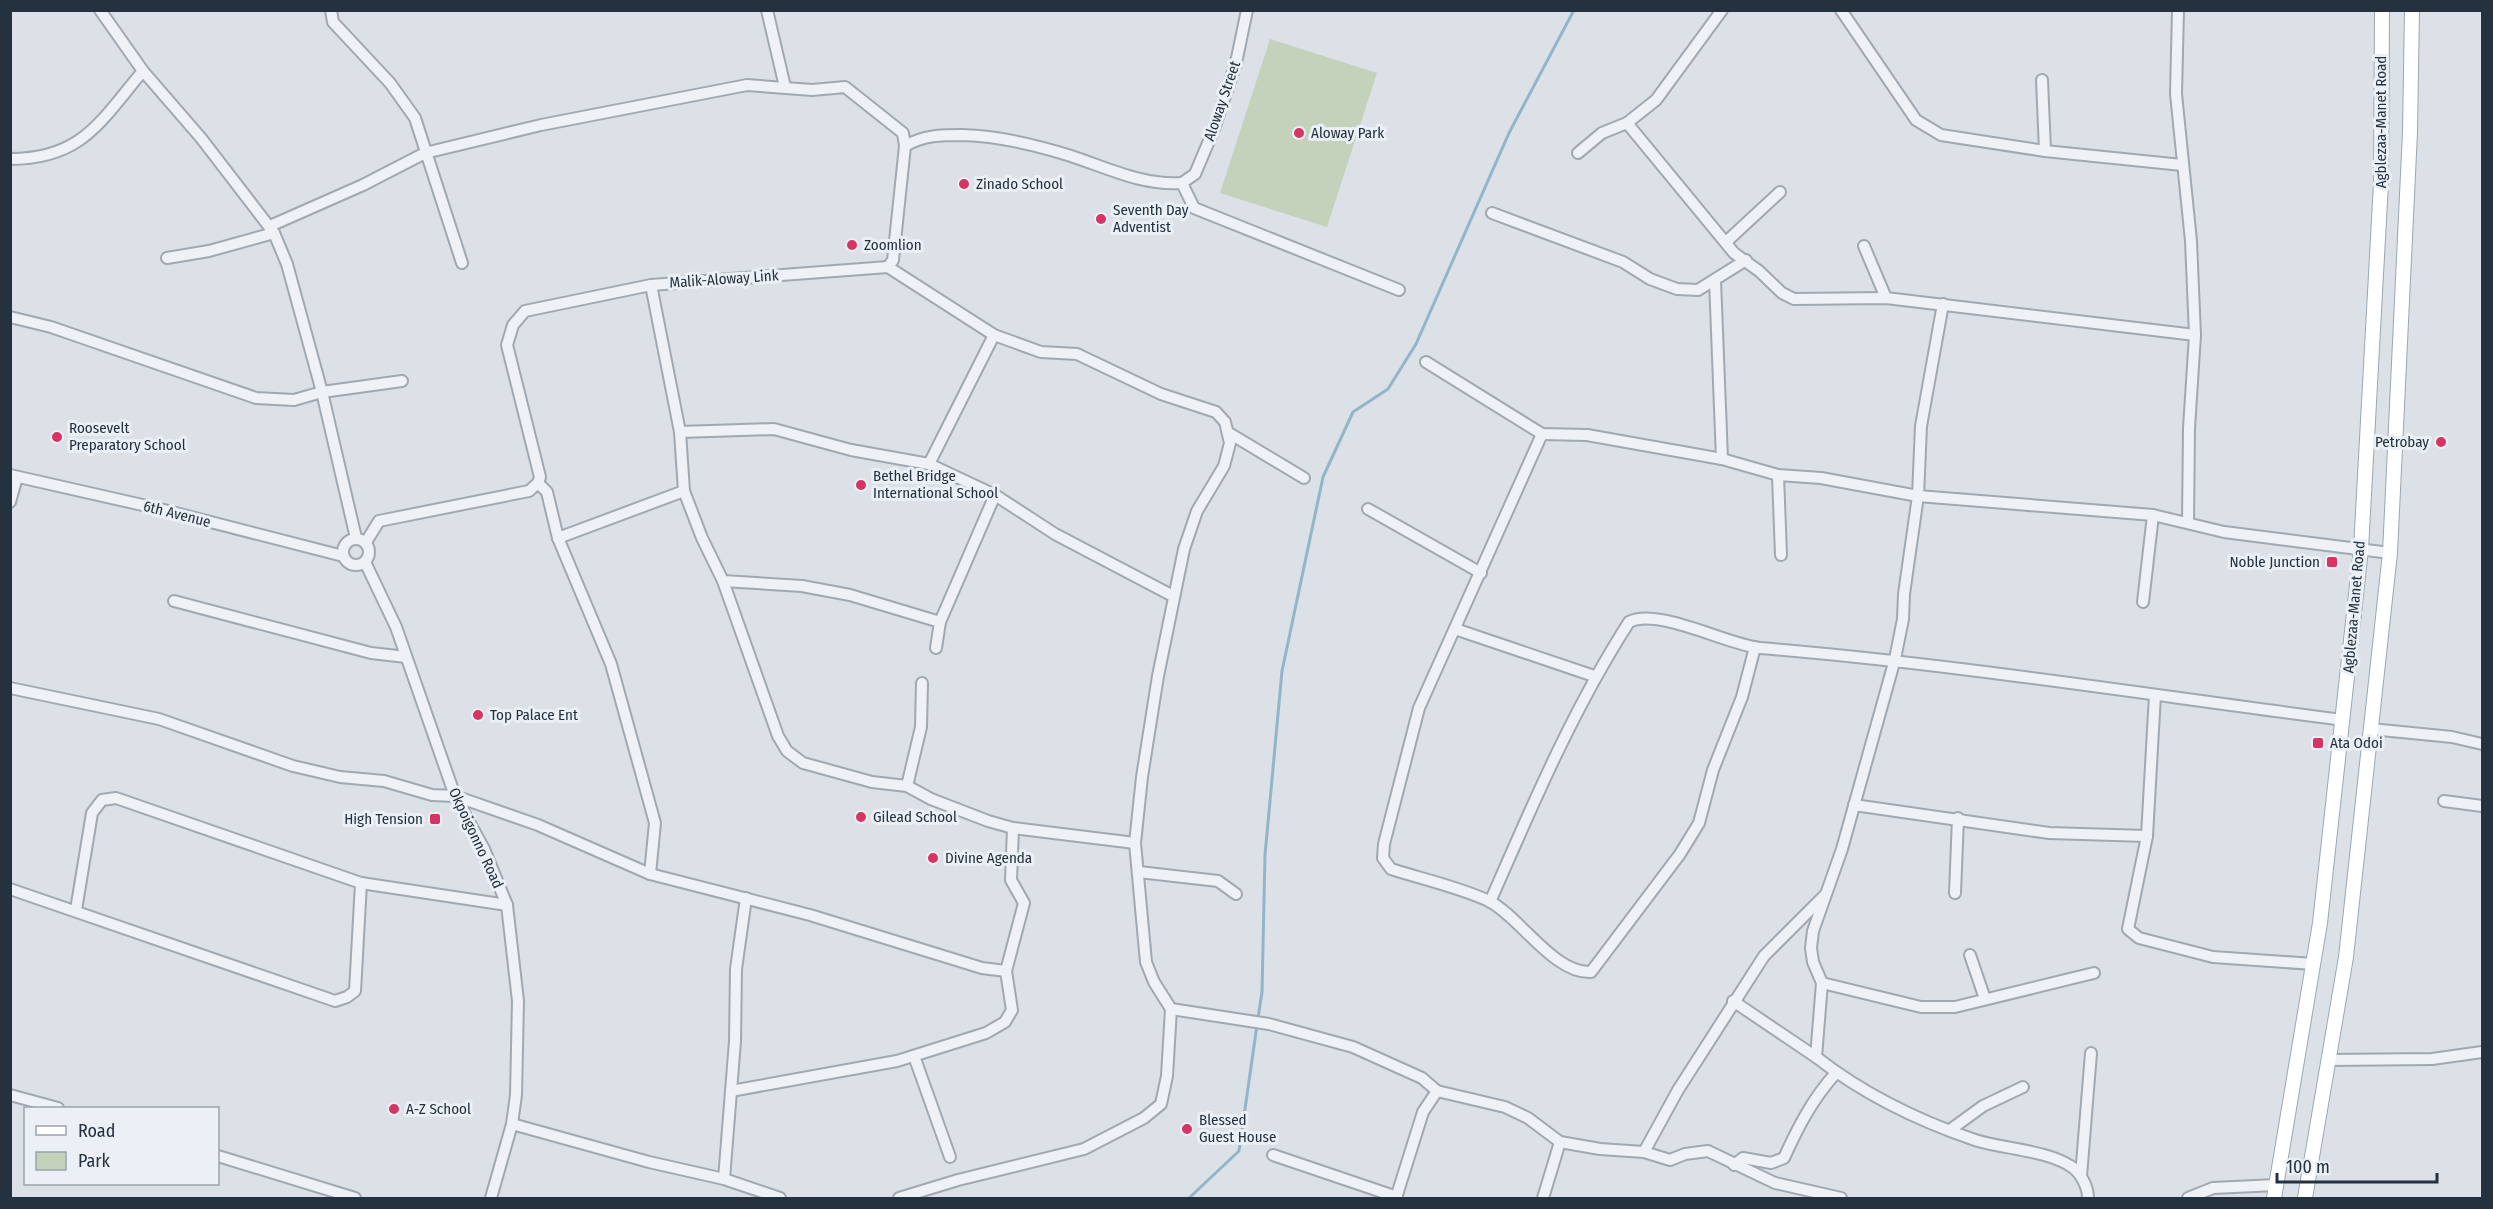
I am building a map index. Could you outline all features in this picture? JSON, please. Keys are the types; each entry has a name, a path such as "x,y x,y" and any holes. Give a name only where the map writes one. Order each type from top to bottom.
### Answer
{"main road":[{"name":"Agblezaa-Manet Road","path":"2275,1192 2313,964 2361,549 2381,183 2382,10"},
{"name":"Agblezaa-Manet Road","path":"2305,1198 2346,957 2390,553 2409,177 2412,10"}],"street":[{"path":"100,10 143,70 201,138 272,230 287,264 361,540 369,549 365,562"},
{"path":"330,10 333,22 390,83 415,118 462,263"},
{"path":"767,10 785,87"},
{"name":"Aloway Street","path":"1182,183 1195,174 1214,129 1236,63 1247,10"},
{"path":"1578,153 1602,133 1627,123 1656,100 1722,10"},
{"path":"1841,10 1910,111 1923,125 1941,135 2044,151 2182,165"},
{"path":"2178,10 2176,94 2191,241 2195,335 2189,428 2188,522"},
{"path":"10,159 54,154 84,140 143,70"},
{"path":"2042,80 2044,151"},
{"path":"167,258 209,251 272,230 425,153 542,125 747,85 812,90 845,87 903,133 905,146 893,260 888,267 994,335 1041,352 1077,354 1161,394 1216,412 1225,422 1230,444 1224,466 1197,511 1173,596 1142,777 1135,843 1146,962 1154,982 1171,1009 1167,1076 1161,1104 1144,1118 1084,1149 899,1198"},
{"path":"1627,123 1734,253 1746,260 1782,293 1794,299 1886,298 2195,335"},
{"path":"905,146 919,138 939,135 996,137 1045,148 1161,185 1182,183 1194,208 1400,290"},
{"path":"1726,242 1780,192"},
{"path":"1492,213 1623,262 1650,279 1677,290 1698,290 1746,260"},
{"path":"1864,246 1886,298"},
{"name":"Malik-Aloway Link","path":"650,874 655,822 611,664 558,538 547,492 538,483 540,477 507,345 513,325 525,311 651,285 888,267"},
{"path":"1715,280 1722,459"},
{"path":"651,285 680,432 684,491 702,538 723,581 778,736 787,751 803,763 872,782 907,786 931,799 1013,828 1135,843"},
{"path":"1816,1057 1822,983 1813,962 1811,948 1813,931 1854,804 1895,659 1903,620 1904,594 1918,496 1921,426 1943,304"},
{"path":"10,316 51,327 256,398 294,400 322,392 402,381"},
{"path":"929,464 994,335"},
{"path":"1426,362 1542,434 1587,435 1722,459 1778,475 1830,479 1918,496 2153,515 2224,532 2390,553"},
{"path":"680,432 774,429 851,450 929,464 995,495 1055,534 1173,596"},
{"path":"1229,433 1304,478"},
{"path":"1542,434 1419,708 1384,844 1383,858 1391,869 1490,902 1574,970 1590,972 1596,968 1680,854 1699,823 1713,770 1742,697 1755,647"},
{"path":"1778,475 1781,555"},
{"path":"10,502 14,476"},
{"name":"6th Avenue","path":"14,476 159,509 343,556 355,565 365,562"},
{"path":"343,556 345,544 361,540 379,521 529,491 538,483"},
{"path":"558,538 684,491"},
{"path":"936,648 940,622 995,495"},
{"path":"1368,509 1481,573"},
{"path":"2143,602 2153,515"},
{"name":"Okpoigonno Road","path":"365,562 396,627 455,795 484,849 507,905 518,1001 516,1095 512,1124 491,1198"},
{"path":"723,581 802,586 850,595 940,622"},
{"path":"174,601 371,653 406,657"},
{"path":"1490,902 1554,756 1594,676 1629,622 1642,617 1704,631 1755,647 1895,659 2343,720"},
{"path":"1455,629 1594,676"},
{"path":"907,786 921,728 922,682"},
{"path":"10,688 159,719 293,766 340,777 384,781 432,795 455,795 538,825 650,874 746,898 982,968 1006,971"},
{"path":"2155,695 2147,836 2128,921 2131,934 2222,959 2313,964"},
{"path":"2371,729 2452,737 2482,744"},
{"path":"76,910 92,813 102,800 116,798 362,883 507,905"},
{"path":"2444,801 2482,806"},
{"path":"1854,804 2049,832 2147,836"},
{"path":"1955,893 1958,818"},
{"path":"731,1091 914,1056 986,1033 1005,1022 1012,1010 1006,971 1024,903 1011,880 1013,828"},
{"path":"1139,872 1218,881 1236,894"},
{"path":"10,889 335,1000 347,997 355,991 362,883"},
{"path":"1644,1152 1678,1090 1764,956 1827,892"},
{"path":"724,1179 735,1041 736,969 746,898"},
{"path":"1970,955 1985,999"},
{"path":"1822,983 1884,1000 1921,1007 1954,1007 2094,973"},
{"path":"1733,1001 1836,1073 1899,1107 1976,1140 2061,1161 2081,1176"},
{"path":"1171,1009 1269,1024 1370,1053 1422,1078 1437,1091 1505,1107 1528,1118 1560,1142 1600,1149 1644,1152 1670,1160 1685,1154 1708,1151 1775,1183 1841,1198"},
{"path":"2328,1060 2432,1059 2482,1052"},
{"path":"2088,1198 2081,1176 2091,1053"},
{"path":"914,1056 950,1157"},
{"path":"1734,1165 1743,1158 1771,1163 1784,1158 1802,1120 1822,1088 1836,1073"},
{"path":"1950,1130 1983,1106 2023,1086"},
{"path":"1273,1155 1397,1198 1423,1112 1437,1091"},
{"path":"10,1095 54,1107"},
{"path":"512,1124 649,1162 724,1179 780,1198"},
{"path":"1543,1198 1560,1142"},
{"path":"219,1156 355,1198"},
{"path":"2188,1198 2213,1188 2275,1192"}],"green space":[{"name":"Aloway Park","path":"1270,39 1377,73 1327,227 1220,193"}],"waterway":[{"path":"1258,1018 1262,992 1265,855 1282,671 1323,477 1353,412 1388,389 1416,344 1509,133 1574,10"},
{"path":"1189,1198 1239,1151 1257,1025"}],"place":[{"name":"Aloway Park","path":"1299,133"},
{"name":"Zinado School","path":"964,184"},
{"name":"Seventh Day Adventist","path":"1101,219"},
{"name":"Zoomlion","path":"852,245"},
{"name":"Roosevelt Preparatory School","path":"57,437"},
{"name":"Petrobay","path":"2441,442"},
{"name":"Bethel Bridge International School","path":"861,485"},
{"name":"Noble Junction","path":"2332,562"},
{"name":"Top Palace Ent","path":"478,715"},
{"name":"Ata Odoi","path":"2318,743"},
{"name":"Gilead School","path":"861,817"},
{"name":"High Tension","path":"435,819"},
{"name":"Divine Agenda","path":"933,858"},
{"name":"A-Z School","path":"394,1109"},
{"name":"Blessed Guest House","path":"1187,1129"}]}
